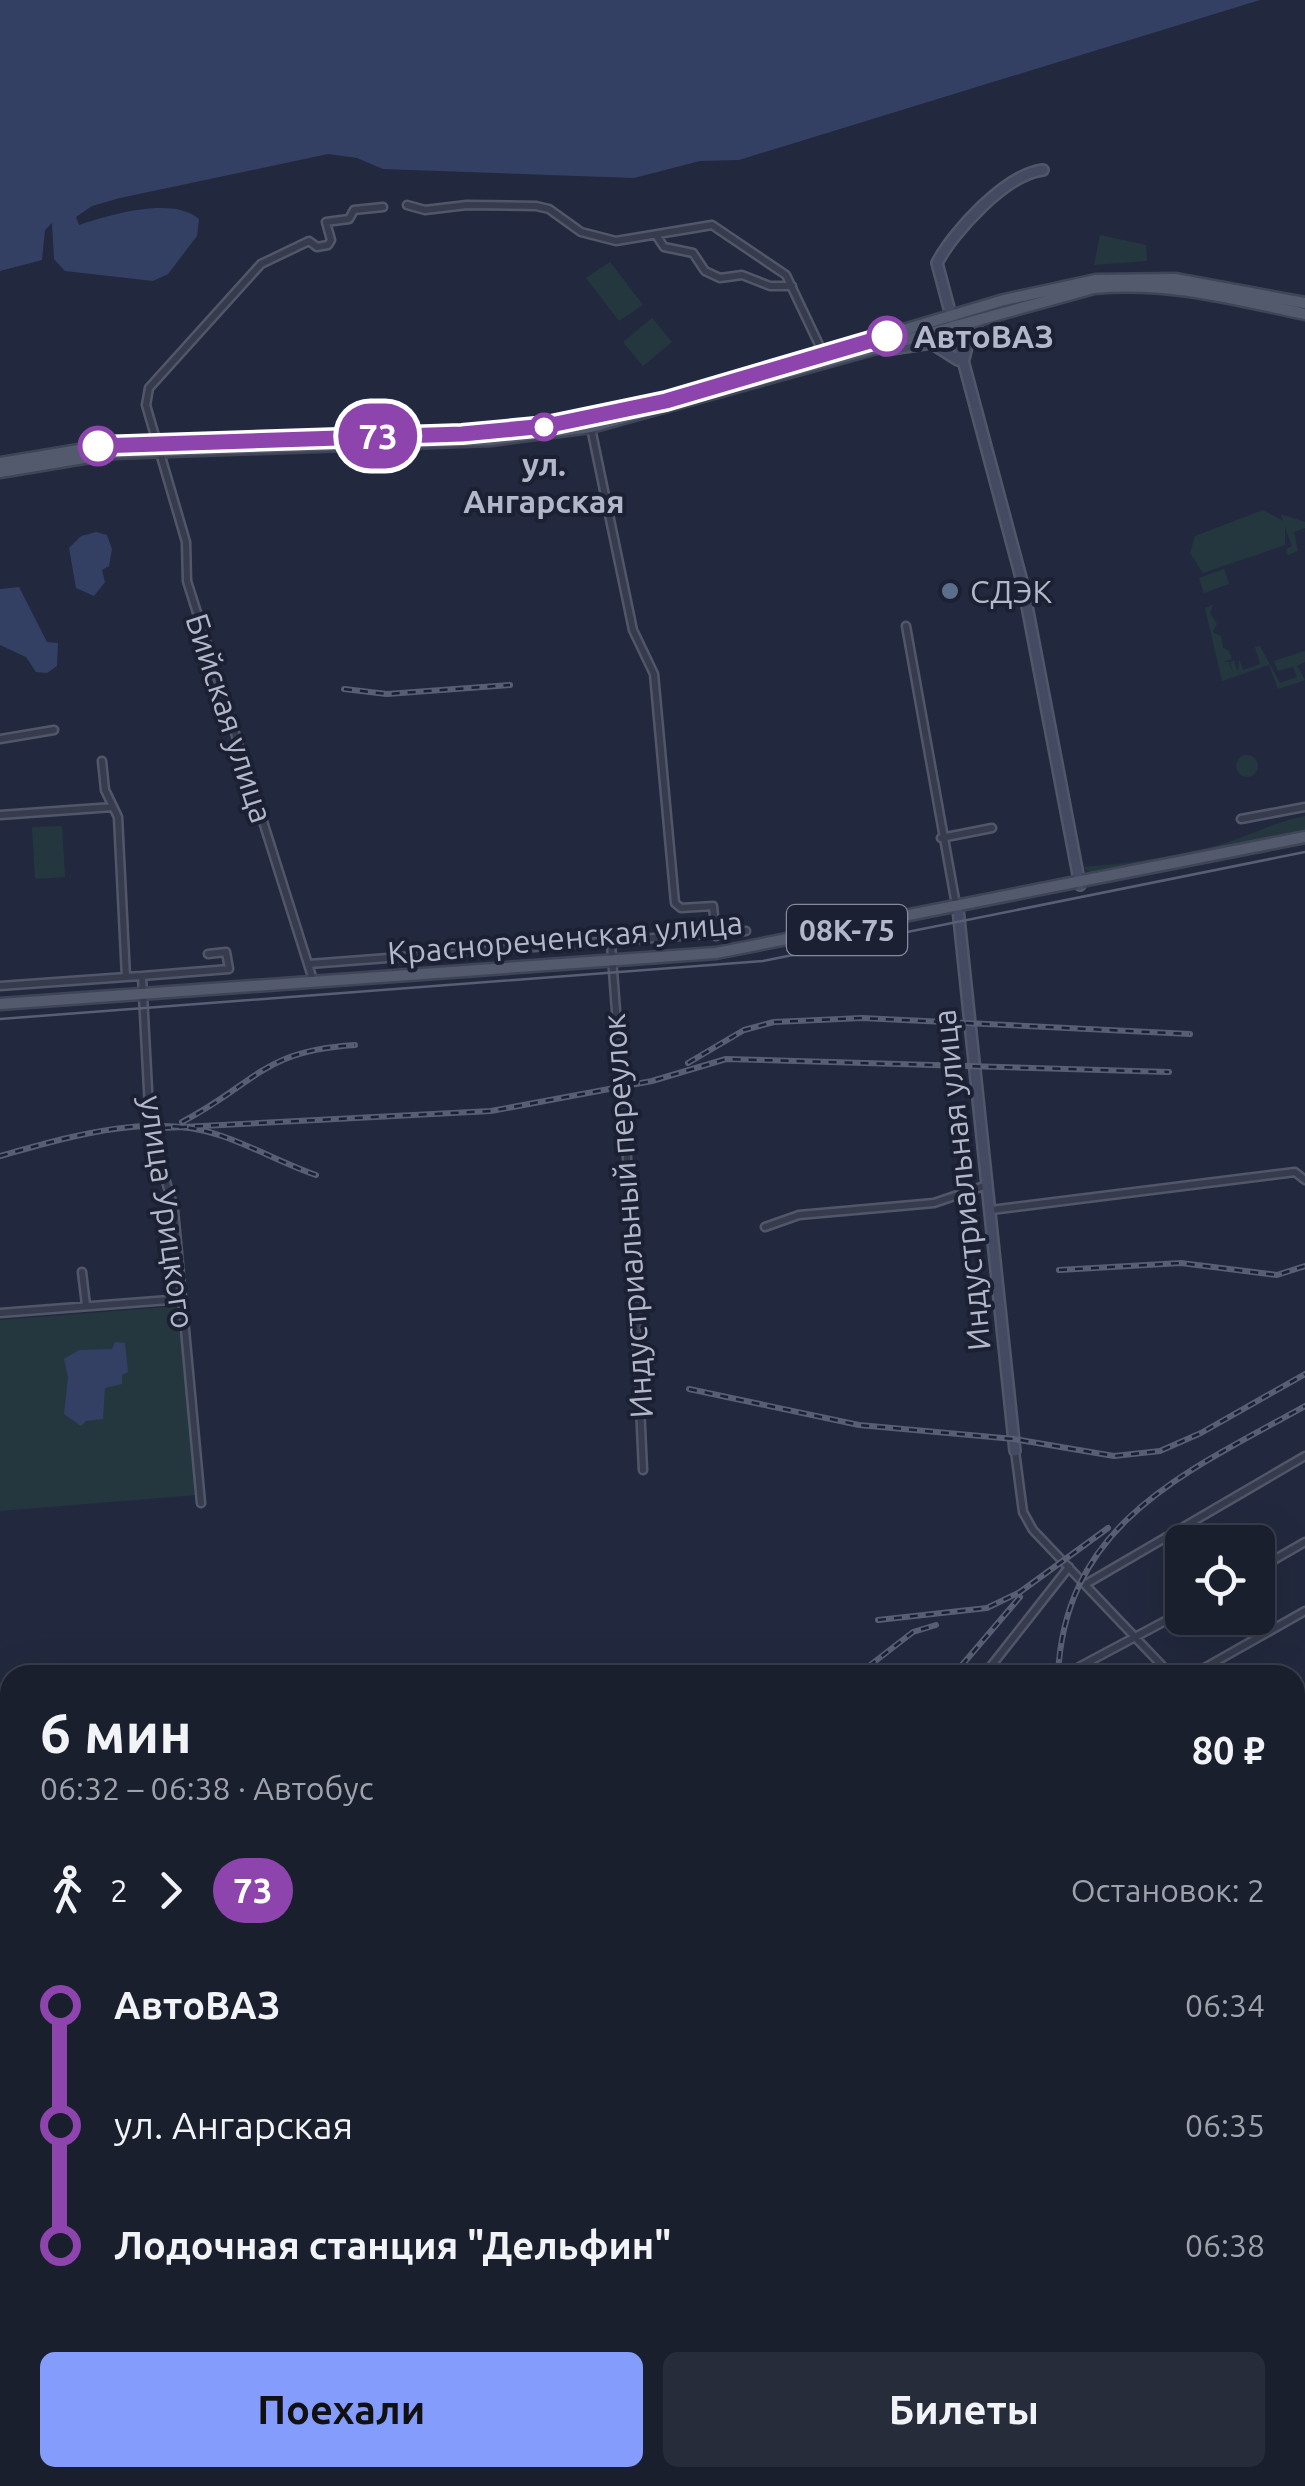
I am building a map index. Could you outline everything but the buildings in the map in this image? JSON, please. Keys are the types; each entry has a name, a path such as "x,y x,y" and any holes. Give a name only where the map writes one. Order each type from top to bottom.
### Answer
{"main road":[{"path":"0,472 156,447 490,440 590,423 862,352 1064,285 1119,277 1193,281 1305,304"},
{"path":"0,464 62,450 484,433 590,423 824,353 1077,291 1138,284 1199,290 1305,314"},
{"name":"Краснореченская улица","path":"0,1004 716,954 1080,885 1305,837"}],"street":[{"path":"1043,170 1014,182 947,243 938,263 950,321 1024,585 1080,885"},
{"path":"407,204 425,210 467,204 536,206 604,240 712,224 768,260 793,286 824,353"},
{"name":"Бийская улица","path":"314,983 187,582 186,542 146,405 150,388 261,264 309,242 316,247 328,245 331,240 326,222 349,219 354,210 383,207"},
{"path":"656,235 664,246 693,253 710,274 750,276 770,286 793,286"},
{"path":"963,366 974,325 983,316 1003,310"},
{"path":"862,352 931,343 946,349 963,366"},
{"path":"590,423 635,639 654,670 675,902 681,908 713,906 716,936"},
{"name":"Индустриальная улица","path":"906,626 921,696 941,838 958,908 1015,1451 1027,1521 1161,1665"},
{"path":"0,740 54,730"},
{"path":"102,762 105,790 118,817 126,977"},
{"path":"0,815 113,807"},
{"path":"1241,819 1305,807"},
{"path":"941,838 992,828"},
{"path":"309,964 746,931"},
{"name":"Индустриальный переулок","path":"611,944 631,1211 643,1470"},
{"path":"0,986 229,970 226,952 208,954"},
{"name":"улица Урицкого","path":"142,976 150,1128 166,1172 200,1503"},
{"path":"991,1210 1295,1172 1305,1180"},
{"path":"765,1227 799,1215 934,1202 987,1186"},
{"path":"82,1272 86,1305"},
{"path":"0,1313 182,1299"},
{"path":"1086,1584 1305,1456"},
{"path":"1275,1559 1305,1542"},
{"path":"992,1665 1069,1567"},
{"path":"1210,1665 1305,1611"},
{"path":"1085,1665 1165,1622"}],"shaded area":[{"path":"1100,235 1146,245 1147,261 1094,265"},
{"path":"610,262 643,305 619,321 586,278"},
{"path":"652,318 672,342 643,366 623,342"},
{"path":"1263,510 1283,521 1281,514 1305,522 1305,528 1294,532 1298,551 1288,555 1286,549 1292,546 1285,527 1285,545 1203,573 1190,553 1195,536"},
{"path":"1224,569 1229,584 1204,593 1199,578"},
{"path":"1213,605 1210,613 1217,624 1213,632 1221,636 1223,648 1229,651 1232,659 1223,662 1229,662 1233,673 1230,662 1234,660 1238,672 1239,659 1243,670 1260,664 1255,647 1260,646 1280,683 1297,677 1293,667 1278,671 1274,661 1305,651 1305,662 1297,666 1305,680 1278,689 1269,665 1222,681 1205,608"},
{"path":"1247,755 1255,758 1255,774 1247,777 1239,774 1236,766 1239,758"},
{"path":"1305,816 1305,831 1091,873 1082,867 1187,852"},
{"path":"62,826 65,877 35,879 32,827"},
{"path":"180,1306 195,1495 0,1511 0,1320"}],"water":[{"path":"0,0 1260,0 739,160 700,161 634,178 383,169 357,158 328,154 120,198 92,206 76,217 79,225 157,208 187,212 199,219 197,236 168,274 153,281 65,271 54,259 52,223 45,230 42,260 0,271"},
{"path":"96,532 107,535 112,549 109,566 102,570 105,582 94,596 76,588 69,548 81,536"},
{"path":"19,587 47,642 58,643 57,666 47,673 36,672 26,657 0,645 0,589"},
{"path":"115,1342 125,1343 128,1372 122,1375 122,1384 105,1388 103,1419 86,1421 81,1426 64,1414 68,1377 64,1359 79,1350 112,1349"}],"tram line":[{"path":"0,1019 763,961 1305,852"}],"railway":[{"path":"344,689 387,694 510,685"},
{"path":"688,1063 744,1030 774,1022 862,1018 1190,1034"},
{"path":"182,1122 279,1062 324,1048 355,1045"},
{"path":"163,1128 491,1111 652,1081 726,1059 1169,1072"},
{"path":"0,1156 110,1130 167,1126 222,1136 316,1175"},
{"path":"1059,1270 1181,1263 1277,1275 1305,1266"},
{"path":"689,1389 859,1425 1014,1439 1114,1456 1160,1451 1201,1433 1305,1374"},
{"path":"1060,1665 1066,1622 1083,1577 1109,1539 1141,1507 1178,1479 1305,1406"},
{"path":"878,1620 987,1608 1020,1592 1108,1528"},
{"path":"962,1665 1020,1597"},
{"path":"870,1665 913,1632 936,1625"}],"bus line":[{"name":"73","path":"98,446 462,434 546,426 666,401 779,364 887,336"}],"place":[{"name":"АвтоВАЗ","path":"887,336"},
{"name":"ул. Ангарская","path":"544,427"},
{"name":"СДЭК","path":"950,591"}]}
